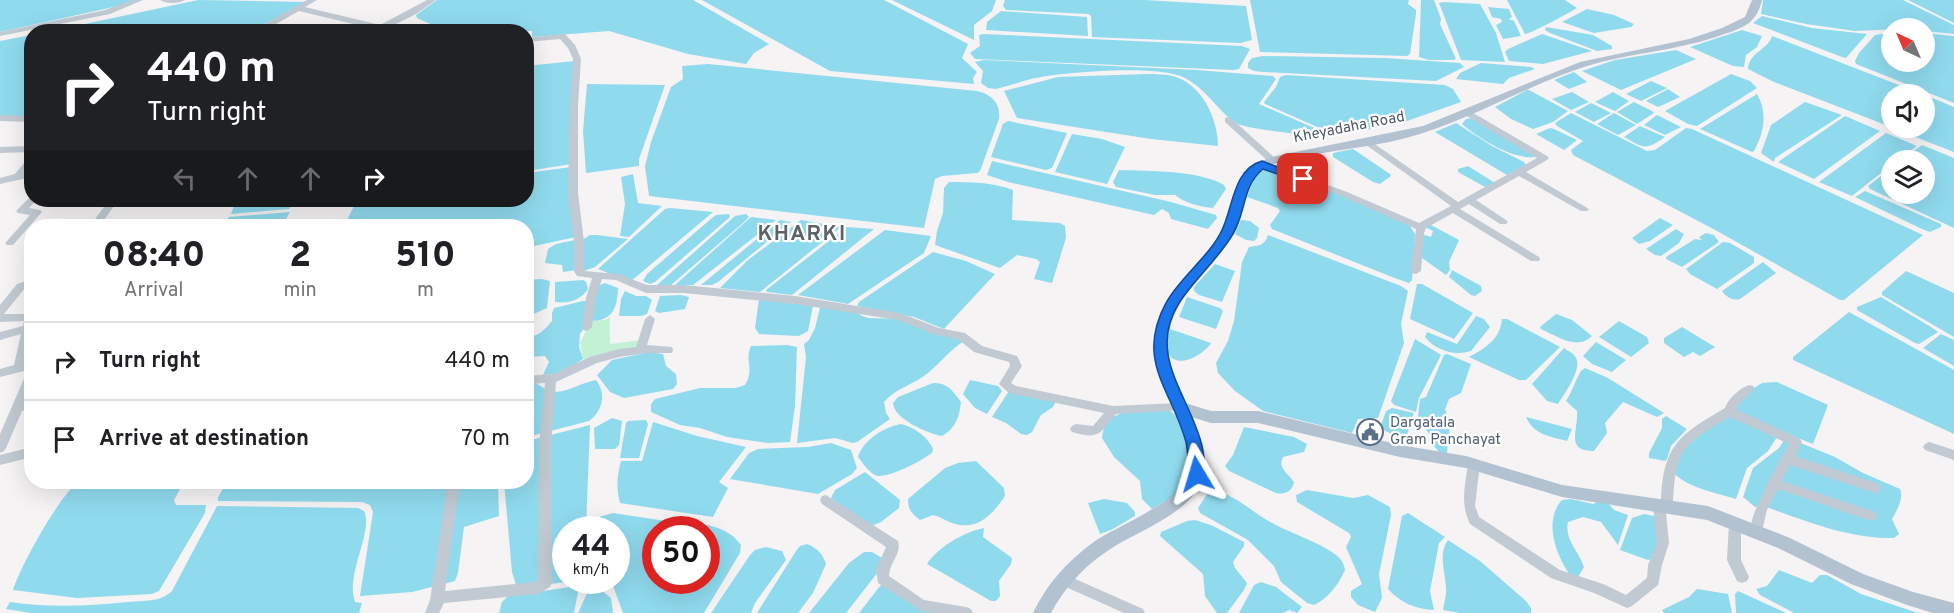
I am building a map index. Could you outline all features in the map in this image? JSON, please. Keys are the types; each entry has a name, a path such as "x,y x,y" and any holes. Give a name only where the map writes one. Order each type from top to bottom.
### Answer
{"main road":[{"name":"Kheyadaha Road","path":"1267,163 1317,150 1416,132 1468,113 1564,70 1610,57 1683,44 1724,31 1747,20 1756,7 1757,0"},
{"path":"1042,613 1064,580 1098,548 1126,529 1167,509 1193,486 1197,474 1197,458 1193,442 1161,363 1161,332 1173,302 1228,232 1244,183 1267,163"},
{"path":"1179,407 1211,417 1258,417 1400,451 1474,464 1562,491 1708,513 1784,543 1857,579 1913,600 1954,611"}],"street":[{"path":"46,24 107,12 139,0"},
{"path":"164,0 181,0"},
{"path":"269,24 313,0"},
{"path":"389,24 432,0"},
{"path":"298,8 364,24"},
{"path":"0,33 24,28"},
{"path":"534,39 562,36 576,55 573,193 582,248 579,272 623,279 646,289 684,289 795,300 908,319 938,331 962,336 978,349 1013,359 1016,366 1005,384 1009,388 1113,410 1179,407"},
{"path":"1421,228 1544,157 1468,113"},
{"path":"0,118 24,119"},
{"path":"1228,120 1267,163 1421,228"},
{"path":"1366,142 1455,207 1535,259"},
{"path":"0,150 24,149"},
{"path":"1519,172 1584,209"},
{"path":"0,181 24,175"},
{"path":"1469,200 1503,222"},
{"path":"25,207 21,211 35,211 36,214 32,219"},
{"path":"10,243 24,227"},
{"path":"1416,271 1421,228"},
{"path":"587,327 591,297 598,276"},
{"path":"0,312 24,285"},
{"path":"0,318 24,317"},
{"path":"640,350 650,319"},
{"path":"0,336 24,330"},
{"path":"534,380 551,379 594,360 640,350 668,350"},
{"path":"0,373 24,369"},
{"path":"437,600 441,597 538,588 545,583 545,445 551,379"},
{"path":"0,448 19,407 24,383"},
{"path":"1474,464 1469,506 1474,520 1547,570 1598,588 1628,602 1653,582 1655,566 1663,543 1663,507 1667,479 1677,447 1687,437 1730,411 1731,406 1749,389"},
{"path":"19,407 24,406"},
{"path":"1076,429 1096,431 1113,410"},
{"path":"1730,411 1794,440 1796,444 1761,510 1756,531"},
{"path":"1929,447 1954,455"},
{"path":"0,460 24,454"},
{"path":"1788,459 1875,488"},
{"path":"1775,483 1871,516"},
{"path":"432,613 437,600 453,489"},
{"path":"826,500 893,545 893,551 882,570 883,579 921,605 966,613"},
{"path":"1736,523 1734,560 1742,577"},
{"path":"1064,580 1138,613"}],"green space":[{"path":"610,317 610,344 643,340 640,350 598,359 583,359 580,343 586,331 584,328 590,321 605,320"}],"water":[{"path":"0,0 136,0 36,24 24,24 24,27 0,32"},
{"path":"198,0 307,2 265,24 85,24"},
{"path":"437,0 693,0 769,44 754,53 746,64 688,54 609,31 534,37 534,24 430,24 417,18 416,15"},
{"path":"702,0 884,0 968,44 962,58 977,72 973,78 974,84 830,71"},
{"path":"892,0 996,0 992,11 974,25 974,40"},
{"path":"1005,0 1145,0 1246,6 1252,40 1240,43 1092,37 1091,16 1088,14 1006,10 1003,6"},
{"path":"1250,0 1409,0 1408,4 1416,10 1410,54 1407,56 1260,52"},
{"path":"1421,0 1434,0 1441,19 1440,24 1456,59 1429,60 1419,57"},
{"path":"1507,0 1565,0 1577,8 1525,34"},
{"path":"1763,0 1903,0 1954,25 1954,34 1935,32 1935,18 1881,18 1881,30 1855,31 1806,24 1761,14"},
{"path":"1908,0 1954,0 1954,23"},
{"path":"1439,3 1480,4 1496,33 1505,62 1461,60"},
{"path":"1488,7 1509,9 1512,17 1509,19 1514,21 1521,36 1503,39 1496,25 1502,22 1501,19 1492,17"},
{"path":"1587,9 1614,15 1634,24 1631,27 1594,33 1562,22"},
{"path":"1001,11 1087,17 1088,36 986,30 987,22"},
{"path":"1762,16 1812,28 1867,34 1846,58 1753,23"},
{"path":"1546,27 1593,35 1612,46 1612,49 1597,51 1550,33 1545,30"},
{"path":"1742,30 1762,36 1757,47 1746,55 1744,67 1733,66 1690,47"},
{"path":"1542,34 1592,51 1543,64 1509,61 1505,52 1508,49"},
{"path":"1881,34 1881,72 1935,72 1935,34 1954,36 1954,103 1935,95 1935,84 1906,84 1856,64 1859,53 1875,35"},
{"path":"979,35 1242,46 1250,49 1239,69 1233,70 975,59 970,53 980,46"},
{"path":"24,36 24,116 0,116 0,41"},
{"path":"1772,36 1896,84 1881,84 1881,123 1774,82 1748,69 1755,55 1770,41"},
{"path":"1676,50 1696,59 1621,90 1582,71 1615,60"},
{"path":"1263,56 1385,58 1460,63 1464,67 1436,81 1264,72 1248,68 1248,63 1252,58"},
{"path":"984,60 1273,76 1276,79 1259,104 1319,130 1325,136 1315,139 1238,124 1193,83 1172,74 1133,70 1086,72 1031,79 996,89 988,88 981,83 983,71 975,62"},
{"path":"575,61 572,164 534,170 534,65"},
{"path":"1481,63 1535,69 1509,78 1503,84 1456,79 1460,73"},
{"path":"708,64 977,91 987,94 994,100 997,104 999,119 980,171 935,179 924,228 649,196 645,166 651,142 671,87 683,79 682,66"},
{"path":"1574,72 1587,82 1569,89 1554,80"},
{"path":"1147,74 1176,77 1186,81 1194,88 1212,115 1218,146 1151,139 1017,118 1004,91 1058,77"},
{"path":"1731,74 1750,81 1757,88 1697,126 1688,124 1665,111"},
{"path":"1286,75 1445,85 1453,89 1461,102 1407,121 1362,131 1331,133 1265,104 1264,102 1276,87 1280,77"},
{"path":"1651,81 1667,88 1641,101 1626,94"},
{"path":"587,84 665,85 639,159 639,166 586,173 583,131"},
{"path":"1668,89 1680,97 1658,107 1646,101"},
{"path":"1527,90 1568,111 1553,122 1533,129 1511,119 1495,107"},
{"path":"1572,92 1589,102 1571,110 1552,99"},
{"path":"1613,92 1629,101 1615,111 1595,102"},
{"path":"1757,94 1764,116 1760,137 1754,151 1700,129"},
{"path":"1935,99 1954,107 1954,152 1918,138 1935,138"},
{"path":"1634,102 1654,113 1637,124 1617,112"},
{"path":"1805,102 1842,115 1775,158 1774,162 1761,153 1771,125"},
{"path":"1591,103 1611,113 1594,122 1575,112"},
{"path":"1571,113 1647,151 1655,150 1686,128 1692,129 1923,235 1844,300 1840,300 1717,231 1573,155 1571,150 1583,141 1555,123"},
{"path":"1614,113 1636,125 1618,135 1597,124"},
{"path":"1657,115 1681,127 1665,135 1644,125"},
{"path":"1845,116 1880,131 1814,179 1778,162"},
{"path":"1480,117 1539,156 1520,156 1509,153 1478,136 1462,124 1466,119"},
{"path":"1008,121 1067,133 1052,168 1046,170 991,157 1003,124"},
{"path":"1456,123 1526,165 1507,175 1435,132"},
{"path":"1640,126 1665,137 1649,146 1644,146 1624,137"},
{"path":"1550,128 1577,140 1564,150 1536,134"},
{"path":"1072,134 1102,139 1125,147 1107,184 1055,172"},
{"path":"1881,137 1898,138 1917,146 1911,150 1881,150 1881,173 1852,196 1819,182"},
{"path":"1922,145 1934,150 1915,150"},
{"path":"1353,149 1391,176 1380,184 1373,182 1333,157 1333,153"},
{"path":"1935,150 1954,158 1954,228 1902,204 1935,204"},
{"path":"992,161 1171,202 1216,215 1217,218 1208,229 1171,219 1169,213 1162,209 1154,215 1008,182 987,175"},
{"path":"1468,166 1495,183 1485,187 1458,172 1458,169"},
{"path":"571,167 576,237 534,246 534,219 348,219 354,207 534,207 534,172"},
{"path":"1268,169 1332,191 1408,223 1415,234 1412,280 1409,283 1392,277 1272,229 1270,225 1280,211 1278,208 1247,197 1257,176 1263,170"},
{"path":"1119,170 1159,171 1201,176 1224,185 1226,189 1213,208 1203,207 1175,195 1155,195 1116,187 1113,182"},
{"path":"633,174 638,203 662,206 629,237 620,236 625,204 621,177"},
{"path":"1881,176 1881,194 1868,186"},
{"path":"949,182 989,184 1013,190 1012,220 1060,223 1065,226 1066,238 1052,283 1034,279 1040,262 1036,259 1017,255 1000,268 935,245 943,213 944,188"},
{"path":"1865,191 1881,198 1881,204 1895,204 1941,224 1941,227 1930,232 1855,197"},
{"path":"234,207 290,207 289,209 231,214"},
{"path":"665,209 713,212 630,282 598,269"},
{"path":"290,212 286,219 227,219"},
{"path":"729,214 730,217 655,282 650,284 643,281 647,274 712,218 716,215"},
{"path":"746,214 749,217 743,223 671,285 657,285 735,216"},
{"path":"751,217 776,220 693,285 675,285"},
{"path":"1660,218 1673,225 1650,241 1639,244 1632,238"},
{"path":"780,220 791,222 718,282 712,285 701,285"},
{"path":"801,220 841,227 760,292 720,288 748,260"},
{"path":"1241,220 1250,221 1259,228 1254,241 1246,240 1235,234"},
{"path":"1431,225 1459,240 1449,262 1450,270 1446,275 1422,258 1421,234 1431,237 1433,231 1425,227"},
{"path":"847,227 874,229 792,295 767,292 766,290"},
{"path":"1676,229 1684,234 1679,243 1661,256 1646,249"},
{"path":"885,230 931,236 924,253 848,304 798,295"},
{"path":"1706,233 1714,235 1719,242 1682,267 1666,259 1695,239 1702,240 1699,237"},
{"path":"590,235 628,239 595,267 584,271 582,240"},
{"path":"1268,235 1401,286 1408,291 1401,324 1404,343 1378,418 1358,419 1352,433 1263,411 1235,391 1218,373 1216,363 1228,341 1234,321 1242,262 1249,247 1261,244"},
{"path":"575,240 576,270 563,272 562,265 545,263 548,249 556,244"},
{"path":"1723,242 1730,243 1754,257 1754,263 1717,289 1690,274 1686,269"},
{"path":"933,252 966,261 995,274 944,329 914,317 857,306 859,302"},
{"path":"1763,262 1776,273 1740,299 1730,298 1722,291"},
{"path":"1215,264 1235,271 1222,302 1199,295 1194,291 1194,287"},
{"path":"1452,270 1481,286 1482,291 1475,296 1471,295 1449,277"},
{"path":"1906,271 1954,293 1954,337 1882,295 1882,292"},
{"path":"534,280 550,281 547,308 534,314"},
{"path":"583,280 588,289 582,296 569,302 555,302 555,282"},
{"path":"605,283 618,288 615,308 604,319 590,321 592,305 600,285"},
{"path":"1417,284 1422,284 1473,313 1454,339 1410,319"},
{"path":"625,291 636,296 646,296 652,300 647,314 619,316 621,299"},
{"path":"660,296 689,297 685,309 659,313 655,311"},
{"path":"1187,297 1223,311 1216,329 1179,317"},
{"path":"1881,297 1938,332 1919,344 1915,343 1857,310 1857,307"},
{"path":"759,299 813,306 808,331 799,336 759,334 755,328"},
{"path":"587,301 579,347 583,359 562,373 543,375 549,362 545,356 534,357 534,335 552,321 554,308"},
{"path":"823,306 854,310 869,318 900,319 964,341 928,373 889,397 884,402 890,419 857,442 835,438 797,443 806,357 804,344 809,340 815,328 820,308"},
{"path":"1849,312 1954,370 1954,434 1793,360 1793,357"},
{"path":"1556,314 1572,320 1592,336 1580,342 1573,342 1541,329 1540,327"},
{"path":"1476,316 1484,319 1490,327 1471,351 1459,353 1446,351 1429,342 1425,337 1427,332 1457,344"},
{"path":"1502,319 1507,319 1560,347 1526,380 1519,380 1469,357 1486,347 1495,338"},
{"path":"1619,321 1647,337 1649,343 1631,357 1599,337"},
{"path":"1682,327 1715,347 1700,356 1693,352 1684,357 1664,343 1664,338"},
{"path":"1170,329 1211,343 1189,360 1175,360 1167,349"},
{"path":"1941,334 1954,340 1954,366 1923,348"},
{"path":"1415,339 1441,355 1419,398 1416,412 1394,405 1391,401"},
{"path":"1596,342 1626,360 1612,372 1592,364 1583,356"},
{"path":"751,346 797,347 795,406 790,442 768,443 727,437 700,428 680,425 651,412 651,404 655,399 700,388 736,388 745,385 749,374"},
{"path":"1564,348 1575,356 1577,369 1558,404 1547,401 1532,384"},
{"path":"649,352 663,354 666,366 676,374 677,384 673,389 624,398 610,392 597,375 612,360"},
{"path":"1447,354 1471,364 1461,393 1449,399 1445,410 1449,420 1447,454 1441,454 1432,444 1431,437 1418,416 1420,399 1426,397 1444,355"},
{"path":"1585,368 1608,378 1664,413 1657,417 1623,402 1605,423 1607,433 1594,451 1579,448 1575,438 1577,411 1566,401 1581,371"},
{"path":"596,380 601,391 600,408 597,413 589,421 534,435 534,381 551,391 558,392"},
{"path":"970,380 998,386 1002,391 987,414 975,408 963,394"},
{"path":"1777,382 1828,405 1813,444 1732,412 1743,395 1762,383"},
{"path":"933,383 946,386 961,402 956,422 942,436 920,429 905,420 895,409 893,403 898,397"},
{"path":"1009,391 1056,401 1053,407 1041,415 1032,432 1027,435 1021,434 1006,423 992,417"},
{"path":"1392,408 1414,413 1406,438 1397,437 1380,428 1386,411"},
{"path":"1156,409 1170,411 1176,416 1187,447 1189,470 1184,487 1152,509 1142,499 1140,481 1114,457 1102,438 1108,422 1114,417 1130,411"},
{"path":"1724,414 1777,437 1768,451 1747,468 1736,499 1692,485 1670,469 1674,457"},
{"path":"1666,416 1687,429 1671,446 1665,461 1649,458 1649,453 1662,428 1662,419"},
{"path":"1526,417 1572,429 1567,441 1554,438 1533,428"},
{"path":"612,418 622,421 619,445 615,449 595,449 594,428"},
{"path":"646,420 648,424 639,458 620,458 626,423"},
{"path":"653,422 697,436 746,447 719,482 728,488 714,516 620,503 618,482 621,461 642,461"},
{"path":"901,424 916,430 924,437 933,449 932,453 899,471 879,476 873,474 858,457 864,445 875,435"},
{"path":"590,425 586,516 552,516 552,584 523,588 516,585 512,572 505,489 534,489 534,439"},
{"path":"1244,427 1294,437 1307,444 1304,452 1283,457 1282,467 1294,482 1288,492 1276,493 1229,471 1225,466 1233,455"},
{"path":"1786,437 1835,457 1863,473 1900,489 1901,501 1892,519 1899,534 1894,538 1843,532 1761,505 1755,507 1743,497 1753,468 1779,448"},
{"path":"831,443 851,450 857,468 852,474 818,494 730,479 749,453 758,449 808,447"},
{"path":"976,461 1004,488 1005,496 986,518 974,524 960,525 933,515 920,520 913,514 908,499 945,468 958,463"},
{"path":"865,472 900,500 899,508 881,522 869,527 831,498 835,490"},
{"path":"71,489 180,489 174,500 176,505 206,505 205,513 159,591 152,594 77,598 13,590 32,549"},
{"path":"223,489 498,489 499,516 464,527 455,581 412,592 360,596 373,512 370,505 362,502 218,501"},
{"path":"1214,490 1230,496 1274,524 1336,555 1345,570 1324,599 1314,605 1307,603 1281,582 1274,566 1248,540 1200,513 1198,508 1208,493"},
{"path":"1307,490 1353,498 1368,495 1390,507 1391,515 1379,574 1382,598 1375,612 1358,605 1351,597 1351,591 1362,584 1346,547 1351,537 1349,533 1297,502 1296,495"},
{"path":"1104,499 1127,503 1135,512 1135,516 1100,534 1088,503"},
{"path":"1571,499 1593,504 1601,500 1607,502 1614,510 1628,515 1618,545 1601,522 1583,517 1568,522 1570,540 1584,567 1578,577 1570,575 1560,558 1552,528 1556,508 1562,500"},
{"path":"217,506 358,508 364,511 365,530 356,566 353,591 355,602 362,603 359,613 31,613 6,609 10,602 55,606 162,598 172,591"},
{"path":"613,513 642,517 642,594 715,594 704,613 623,613 616,594 630,594 630,516 602,516"},
{"path":"1408,513 1445,537 1439,543 1430,591 1434,610 1409,604 1388,589 1402,516"},
{"path":"1644,514 1659,517 1660,534 1652,559 1648,560 1620,550 1632,518"},
{"path":"1195,520 1211,525 1244,542 1244,546 1233,562 1247,583 1227,613 1217,613 1205,596 1203,574 1160,536 1161,532"},
{"path":"984,528 983,537 1012,558 1011,564 999,581 1000,596 996,601 991,601 927,564 952,541"},
{"path":"720,529 734,537 741,545 740,553 720,586"},
{"path":"1448,540 1480,561 1526,601 1531,608 1531,613 1460,613 1443,610 1446,590 1443,551"},
{"path":"807,544 819,552 826,564 813,593 798,613 757,613 796,551 800,546"},
{"path":"766,547 782,551 786,560 755,603 751,613 711,613 750,555 755,550"},
{"path":"864,552 872,552 884,559 882,567 846,613 809,613 849,563"},
{"path":"1779,570 1812,583 1820,575 1827,575 1861,594 1918,613 1794,613 1760,595 1756,589 1767,586"},
{"path":"886,581 909,602 951,613 859,613"},
{"path":"1261,582 1276,587 1302,607 1297,613 1289,610 1283,613 1239,613 1254,585"},
{"path":"1697,589 1728,594 1732,613 1664,613 1662,610 1689,597"},
{"path":"552,590 552,594 578,594 574,613 499,613 502,602 508,596"},
{"path":"1738,591 1786,613 1736,613 1735,594"},
{"path":"587,594 606,594 611,598 613,613 578,613"}],"place":[{"name":"Dargatala Gram Panchayat","path":"1370,432"}],"district":[{"name":"KHARKI","path":"802,234"}],"route":[{"path":"1197,474 1197,458 1193,442 1161,363 1161,332 1167,315 1173,302 1228,232 1240,192 1252,172 1262,165 1303,179"}]}
